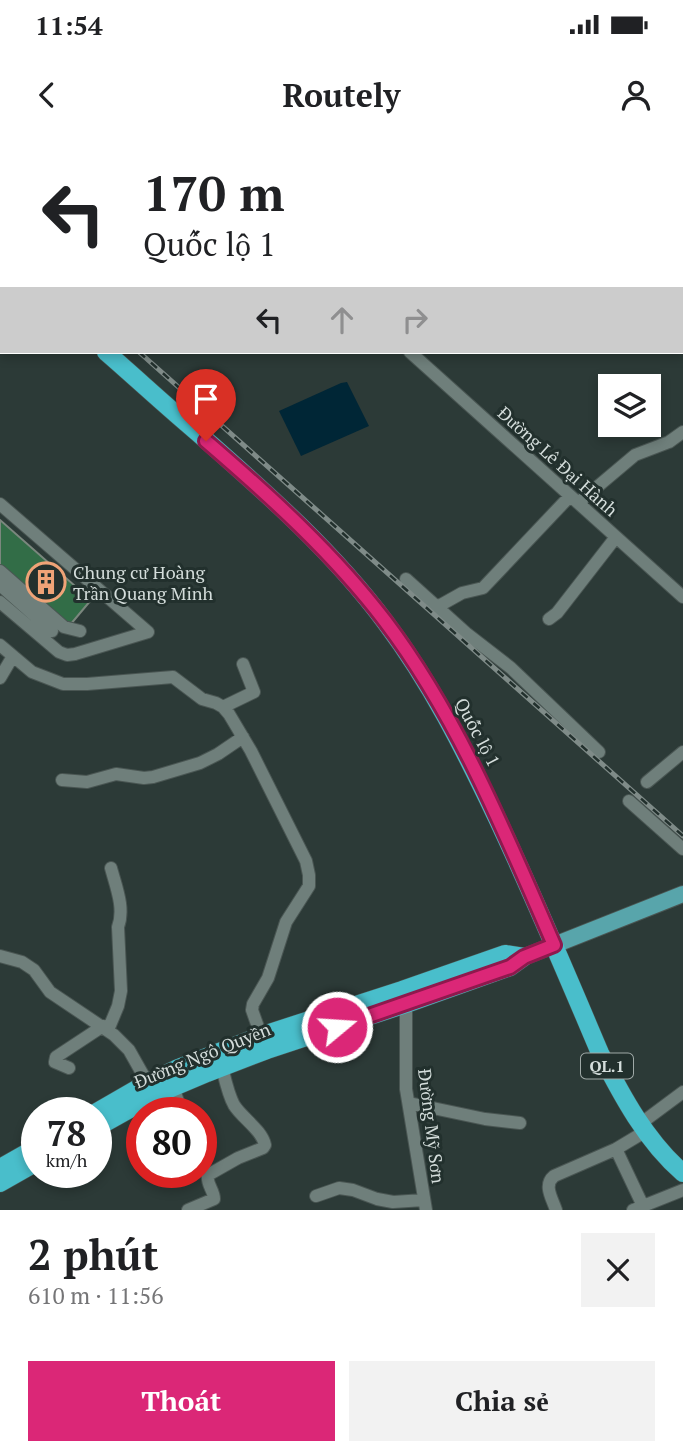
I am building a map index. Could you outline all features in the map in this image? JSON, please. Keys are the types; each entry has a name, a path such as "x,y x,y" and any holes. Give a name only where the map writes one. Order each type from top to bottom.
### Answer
{"highway":[{"name":"Quốc lộ 1","path":"108,354 299,525 386,622 446,715 518,863 600,1053 621,1092 643,1128 683,1173"},
{"name":"Đường Ngô Quyền","path":"112,1117 198,1059 263,1043 404,997 510,967 524,957"},
{"name":"Đường Ngô Quyền","path":"112,1106 151,1089 173,1087 222,1067 263,1043"},
{"path":"0,1168 21,1156"},
{"path":"0,1184 21,1172"}],"main road":[{"name":"Đường Ngô Quyền","path":"524,957 683,894"}],"street":[{"name":"Đường Lê Đại Hành","path":"412,354 683,597"},
{"path":"437,607 462,593 483,588 574,499 635,455 669,442 683,432"},
{"path":"0,504 148,632 67,655 59,652 52,631 35,608 8,597"},
{"path":"549,619 557,613 616,537"},
{"path":"0,571 8,597"},
{"path":"406,579 466,634 511,668 599,752"},
{"path":"0,585 8,597 52,631 80,631"},
{"path":"0,645 33,671 63,684 173,677 202,699 216,703 229,714 251,751 301,850 309,875 309,886 286,922 268,978 253,1004 252,1010 263,1043"},
{"path":"0,678 13,656"},
{"path":"222,707 254,692 243,664"},
{"path":"62,780 87,782 116,774 153,777 200,763 243,737"},
{"path":"647,782 683,752"},
{"path":"629,801 683,849"},
{"path":"69,1068 55,1062 56,1057 106,1028 118,1006 121,991 118,927 122,917 111,868"},
{"path":"0,956 22,962 34,970 50,992 106,1028 129,1050 151,1089"},
{"name":"Đường Mỹ Sơn","path":"404,997 406,1089 425,1205"},
{"path":"188,1210 214,1199 208,1175 265,1144 262,1136 232,1100 222,1067"},
{"path":"173,1087 176,1097"},
{"path":"556,1210 547,1185 554,1176 616,1149 683,1092"},
{"path":"409,1103 485,1119 520,1123"},
{"path":"616,1149 638,1208 683,1190"},
{"path":"316,1196 339,1188 377,1199 425,1205"},
{"path":"664,1198 673,1210"}],"water":[{"path":"347,382 369,426 301,456 279,411"}],"building":[{"name":"Chung cư Hoàng Trần Quang Minh","path":"0,520 91,600 70,625 0,565"}],"railway":[{"path":"141,354 683,836"}],"place":[{"name":"Chung cư Hoàng Trần Quang Minh","path":"46,582"}],"route":[{"path":"206,441 324,550 386,622 446,715 469,759 554,945 524,957 510,967 337,1027"}]}
